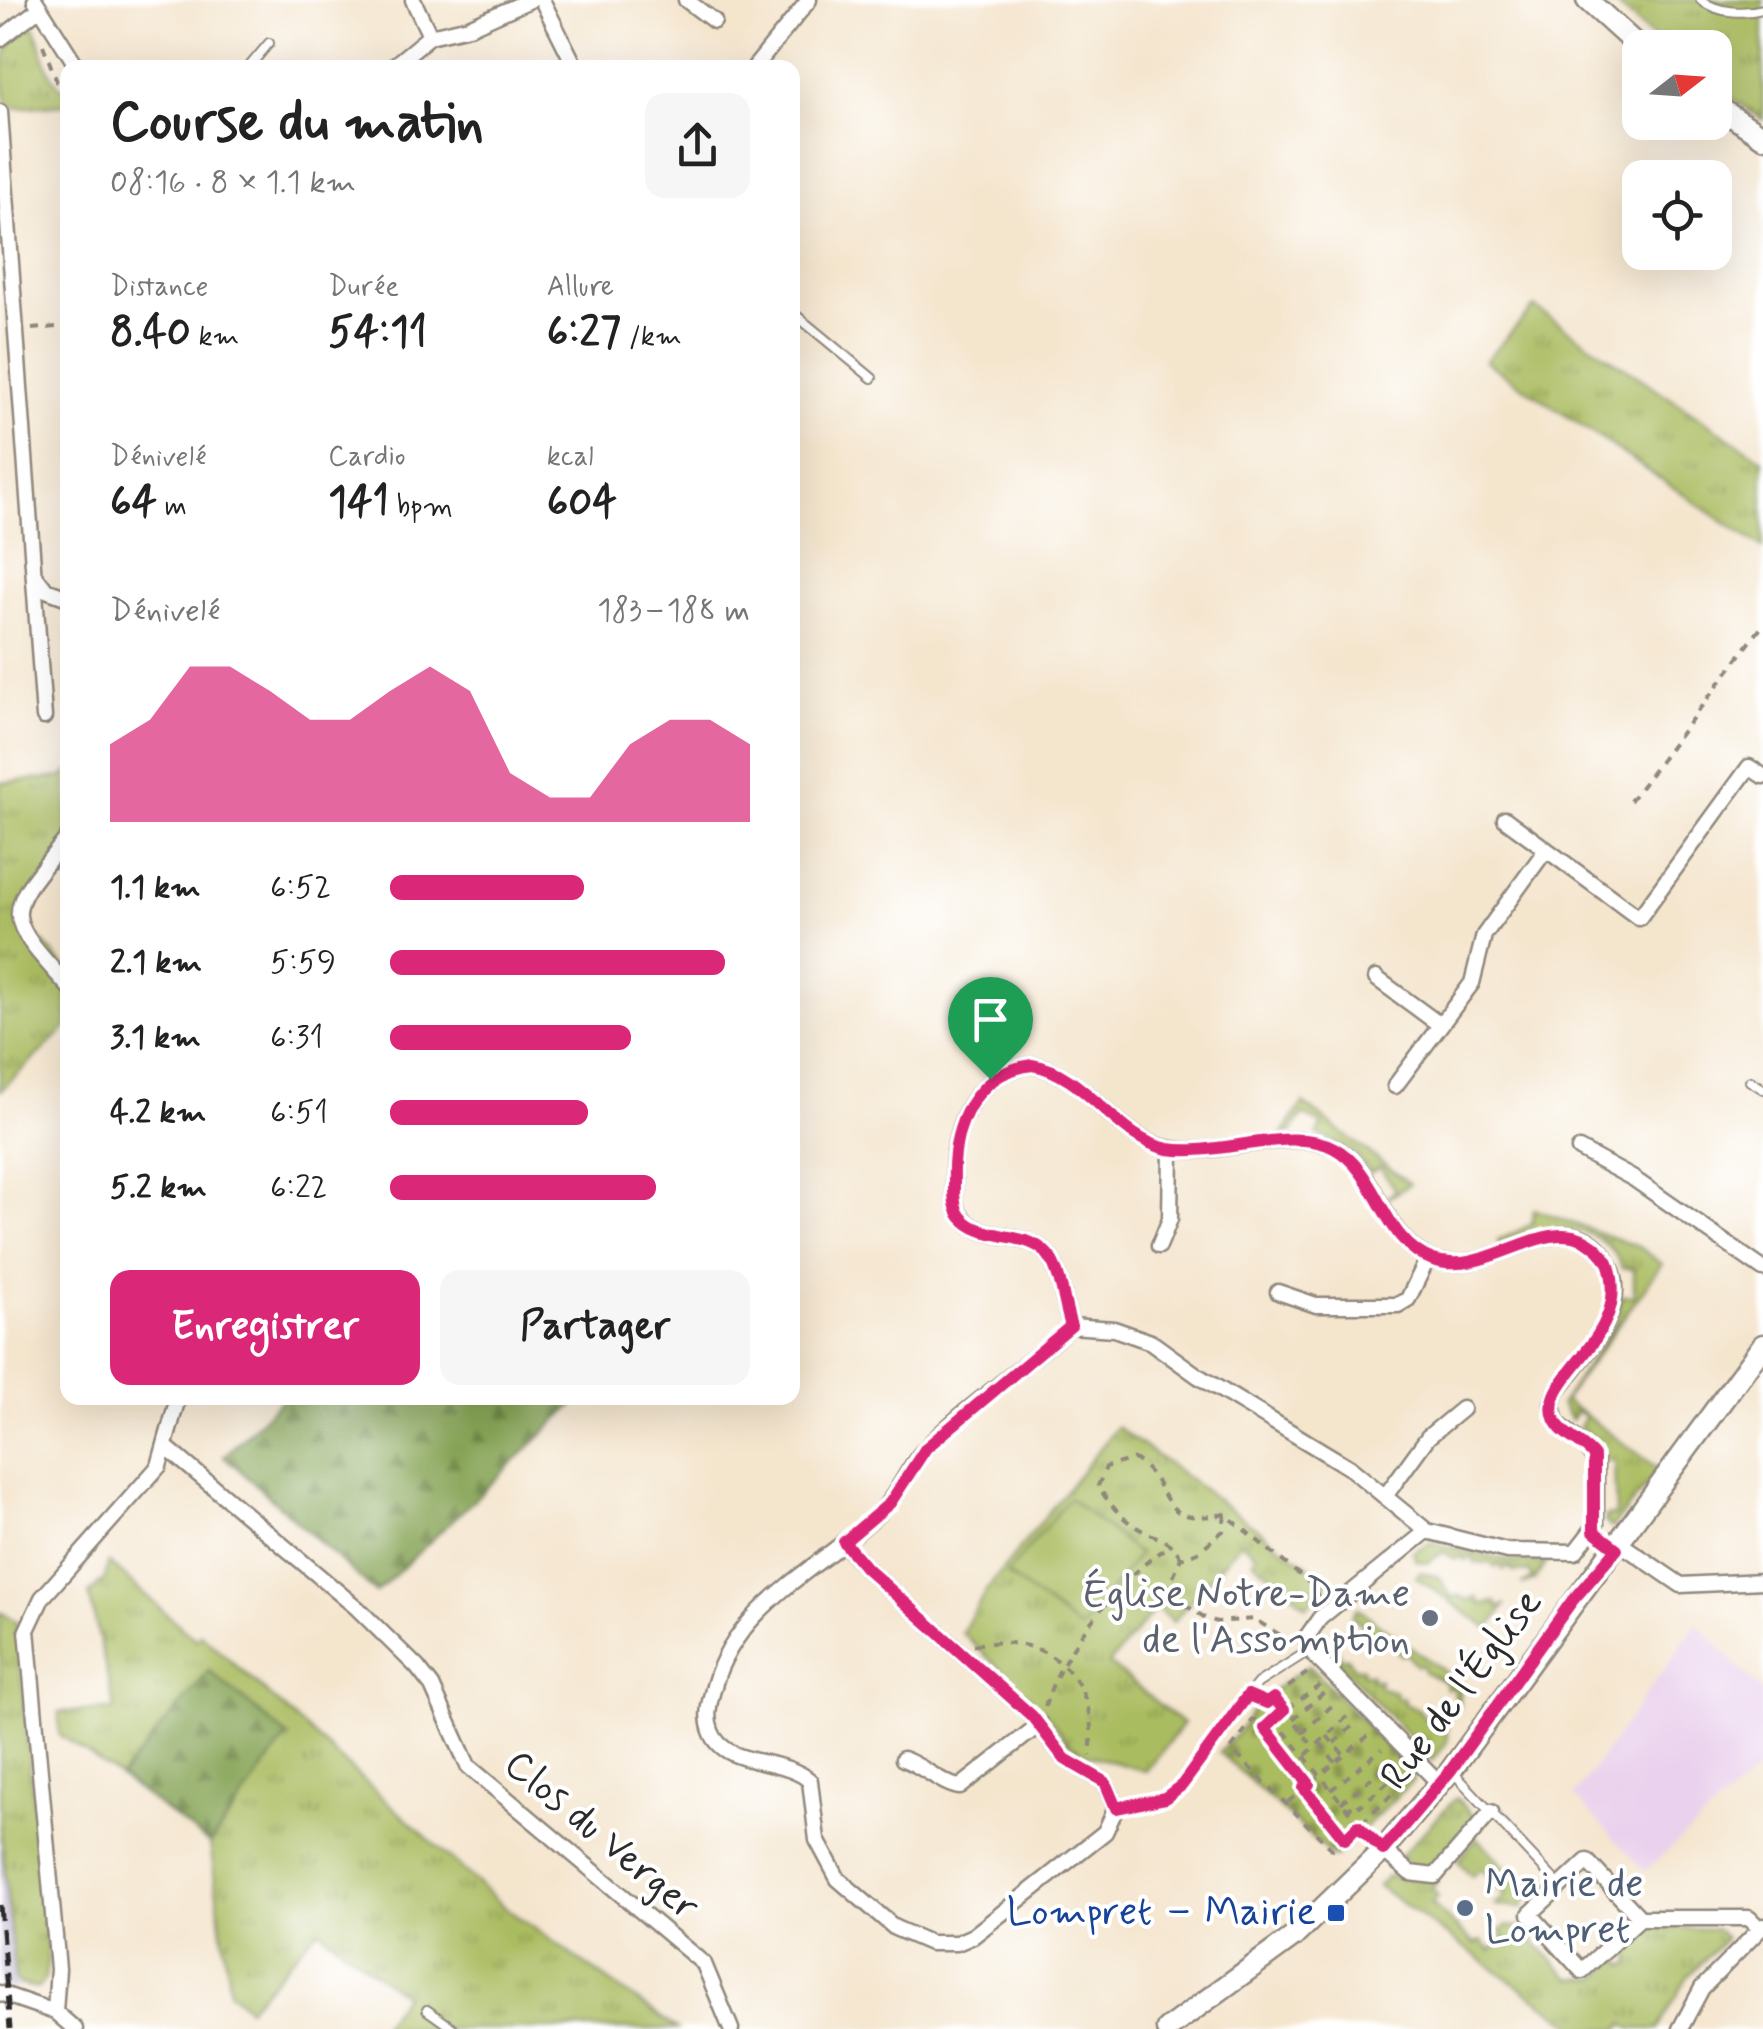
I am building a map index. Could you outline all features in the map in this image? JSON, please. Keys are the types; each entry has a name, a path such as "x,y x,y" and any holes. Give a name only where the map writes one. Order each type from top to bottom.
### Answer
{"street":[{"path":"413,0 430,36"},
{"path":"401,60 430,36 469,27 530,0"},
{"path":"542,0 572,60"},
{"path":"686,0 714,21"},
{"path":"760,60 809,0"},
{"path":"1587,0 1622,32"},
{"path":"0,38 36,6 73,60"},
{"path":"0,112 44,717"},
{"path":"1732,116 1763,137"},
{"path":"33,572 46,590 60,595"},
{"path":"1505,820 1640,918 1749,766 1763,776"},
{"path":"60,847 20,894 13,917 24,943 60,978"},
{"path":"1395,1086 1474,978 1484,935 1545,850"},
{"path":"1376,978 1440,1025"},
{"path":"844,1542 866,1568 1040,1724 1065,1759 1105,1782 1116,1808 1105,1832 982,1929 957,1943 940,1944 912,1937 846,1886 818,1840 815,1793 810,1780 797,1771 723,1748 714,1736 708,1715 729,1646 810,1565 890,1503 926,1448 1071,1326 1124,1330 1151,1342 1198,1376 1335,1458 1427,1531 1508,1551 1560,1554 1575,1552 1594,1531 1596,1462 1586,1447 1560,1428 1552,1404 1556,1391 1610,1319 1613,1290 1608,1262 1587,1242 1551,1234 1478,1263 1451,1264 1428,1258 1404,1240 1350,1159 1328,1144 1294,1140 1232,1149 1171,1149 1146,1140 1062,1077 1041,1066 998,1074 973,1100 954,1150 959,1214 978,1229 1027,1242 1048,1255 1071,1326"},
{"path":"1579,1148 1634,1179 1763,1269"},
{"path":"1160,1246 1170,1219 1171,1149"},
{"path":"1278,1292 1316,1305 1398,1305 1408,1299 1428,1258"},
{"name":"Rue de l'Église","path":"1167,2029 1294,1937 1383,1850 1446,1777 1763,1345"},
{"path":"55,2012 58,1969 27,1630 42,1598 156,1470 167,1448 176,1405"},
{"path":"1386,1495 1428,1437 1462,1410"},
{"name":"Clos du Verger","path":"167,1448 357,1608 417,1667 432,1686 468,1766 704,1964 731,2029"},
{"path":"1427,1531 1308,1630 1310,1650 1446,1777"},
{"path":"1594,1531 1681,1585 1763,1581"},
{"path":"903,1759 929,1769 950,1786 960,1786 1040,1724"},
{"path":"1383,1850 1410,1873 1435,1876 1491,1812"},
{"path":"1640,1918 1587,1861 1530,1914 1582,1971 1640,1918 1749,1918 1761,1928 1702,1988 1682,2028"},
{"path":"0,1993 55,2012 74,2029"}],"lane":[{"path":"1701,0 1706,5 1746,14 1763,9"},
{"path":"255,60 269,44"},
{"path":"800,319 872,378"},
{"path":"1750,1081 1763,1090"},
{"path":"1228,1720 1280,1666 1310,1650"},
{"path":"1446,1777 1491,1812 1560,1886"},
{"path":"1116,1808 1165,1798"},
{"path":"428,2010 454,2029"}],"path":[{"path":"36,6 49,66 60,79"},
{"path":"17,330 60,327"},
{"path":"1630,801 1763,625"},
{"path":"1181,1558 1171,1544 1133,1525 1107,1502 1098,1486 1106,1467 1134,1458 1145,1466 1172,1510 1198,1520 1225,1514"},
{"path":"1225,1514 1224,1531 1214,1542 1181,1558 1166,1593 1179,1604 1217,1622 1254,1619 1310,1650"},
{"path":"1225,1514 1313,1586 1326,1613"},
{"path":"1040,1724 1053,1676 1062,1662 1146,1560 1171,1544"},
{"path":"960,1649 998,1640 1026,1642 1062,1662 1079,1686 1090,1716 1092,1742 1084,1770"},
{"path":"1248,1695 1267,1703 1310,1671 1369,1735 1286,1803"},
{"path":"1266,1724 1321,1684"},
{"path":"1292,1719 1328,1690"},
{"path":"1274,1698 1314,1748"},
{"path":"1302,1732 1338,1701"},
{"path":"1304,1757 1350,1714"},
{"path":"1274,1718 1358,1826 1383,1850"},
{"path":"1165,1798 1182,1785 1228,1720"},
{"path":"1330,1790 1382,1749 1408,1780 1358,1826 1345,1839 1333,1850 1231,1749 1253,1720 1266,1724 1345,1839"},
{"path":"1334,1743 1357,1722"},
{"path":"1327,1736 1344,1756"},
{"path":"1320,1743 1336,1763"},
{"path":"1340,1803 1393,1760"},
{"path":"1346,1810 1357,1802 1360,1806 1402,1770"}],"shaded area":[{"path":"1697,1623 1763,1692 1763,1766 1645,1871 1574,1796"},
{"path":"0,1823 15,1978 16,1989 0,1985"}],"green space":[{"path":"1611,0 1763,0 1763,120 1732,98 1732,30 1645,30"},
{"path":"34,26 49,70 60,87 60,105 15,108 7,104 5,57 14,38"},
{"path":"1534,307 1763,460 1763,548 1485,361"},
{"path":"60,777 60,871 34,903 30,920 36,935 60,961 60,1034 0,1091 0,783"},
{"path":"1303,1103 1410,1184 1386,1199 1395,1190 1380,1167 1370,1173 1354,1152 1317,1134 1323,1125 1303,1115 1291,1132 1283,1133"},
{"path":"1534,1209 1639,1247 1662,1264 1564,1400 1659,1469 1612,1528 1605,1522 1606,1516 1616,1515 1614,1460 1604,1460 1597,1442 1579,1426 1585,1417 1577,1411 1571,1420 1561,1404 1617,1321 1622,1296 1634,1296 1634,1269 1622,1268 1600,1240 1568,1230 1532,1234 1500,1248 1498,1241 1532,1224"},
{"path":"276,1405 574,1405 376,1593 224,1456"},
{"path":"1117,1427 1329,1581 1307,1606 1253,1560 1257,1555 1241,1542 1173,1622 1156,1608 1109,1664 1183,1724 1146,1771 1085,1754 1068,1743 1044,1711 962,1633 987,1589"},
{"path":"1069,1498 1139,1554 1080,1630 1007,1574"},
{"path":"1430,1542 1512,1561 1546,1563 1535,1580 1521,1585 1533,1578 1529,1571 1513,1572 1510,1567 1503,1570 1500,1564 1495,1568 1491,1563 1475,1563 1472,1557 1465,1561 1462,1556 1456,1559 1443,1552 1428,1563 1417,1561 1413,1552"},
{"path":"108,1562 196,1640 201,1634 504,1907 677,2029 379,2029 404,1995 318,1929 248,2008 230,1992 210,1844 287,1736 209,1672 120,1777 59,1734 59,1712 115,1710 89,1594 105,1579"},
{"path":"1420,1572 1439,1577 1452,1598 1458,1595 1470,1601 1477,1597 1480,1604 1496,1602 1499,1608 1506,1604 1489,1629 1416,1577"},
{"path":"1357,1608 1462,1684 1458,1707 1453,1687 1446,1689 1445,1682 1424,1672 1422,1665 1416,1666 1407,1654 1401,1655 1384,1637 1378,1639 1352,1616"},
{"path":"0,1612 16,1621 48,1960 45,1979 38,1988 19,1984 15,1978 0,1823"},
{"path":"1324,1639 1333,1652 1339,1652 1340,1658 1362,1668 1363,1674 1371,1674 1371,1680 1379,1680 1379,1687 1395,1692 1396,1698 1403,1698 1404,1704 1418,1709 1427,1720 1447,1718 1447,1742 1432,1761 1320,1643"},
{"path":"1309,1665 1410,1771 1413,1780 1334,1858 1219,1752 1239,1732 1258,1701"},
{"path":"209,1671 287,1736 210,1844 120,1777"},
{"path":"1456,1798 1475,1817 1429,1870 1413,1869 1400,1856"},
{"path":"1477,1837 1524,1887 1536,1877 1542,1885 1524,1902 1524,1908 1495,1906 1506,1895 1481,1869 1472,1876 1458,1861"},
{"path":"1387,1876 1437,1881 1432,1889 1438,1896 1431,1904 1476,1945 1481,1941 1491,1951 1505,1937 1501,1931 1506,1926 1521,1927 1570,1978 1597,1979 1618,1959 1626,1966 1633,1960 1626,1952 1645,1934 1645,1927 1716,1929 1726,1938 1688,1976 1658,2029 1632,2029 1624,2024 1620,2029 1579,2029 1378,1886"}],"railway":[{"path":"0,1905 10,2029"}],"place":[{"name":"Église Notre-Dame de l'Assomption","path":"1430,1618"},
{"name":"Mairie de Lompret","path":"1465,1908"},
{"name":"Lompret – Mairie","path":"1336,1913"}],"route":[{"path":"1024,1066 1048,1069 1162,1148 1232,1149 1294,1140 1328,1144 1356,1166 1404,1240 1436,1261 1478,1263 1551,1234 1587,1242 1608,1262 1613,1303 1610,1319 1556,1391 1552,1411 1560,1428 1594,1456 1598,1510 1594,1531 1617,1549 1572,1601 1451,1770 1383,1850 1358,1826 1345,1839 1310,1800 1304,1788 1309,1784 1265,1728 1284,1710 1274,1698 1267,1703 1248,1695 1182,1785 1165,1798 1116,1808 1114,1794 1105,1782 1065,1759 1032,1716 937,1627 866,1568 844,1542 890,1503 926,1448 1071,1326 1048,1255 1027,1242 970,1225 956,1207 956,1139 973,1100 990,1079 1024,1066"}]}
